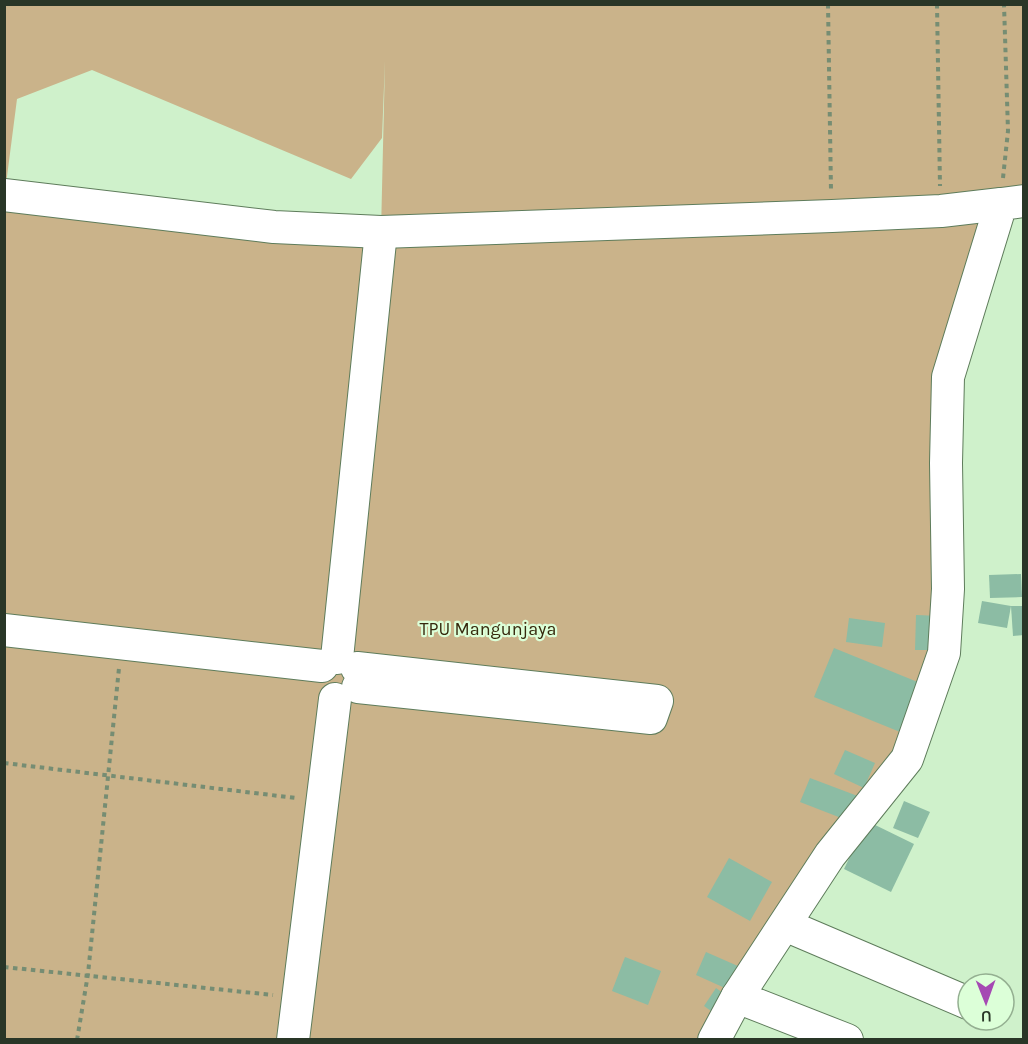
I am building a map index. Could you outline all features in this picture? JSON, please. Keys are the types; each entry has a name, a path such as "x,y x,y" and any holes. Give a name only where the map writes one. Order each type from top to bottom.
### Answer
{"street":[{"path":"4,195 274,227 381,232 941,211 1012,202 948,377 946,463 948,589 944,652 907,759 830,855 737,997 714,1040"},
{"path":"293,1040 338,677 381,232"},
{"path":"4,630 338,677 654,709"},
{"path":"4,650 119,664 338,677"},
{"path":"785,925 956,998"},
{"path":"737,997 847,1040"}],"path":[{"path":"828,4 832,216"},
{"path":"937,4 941,211"},
{"path":"1005,4 1012,202"},
{"path":"77,1040 88,974 119,664"},
{"path":"4,763 321,801"},
{"path":"4,967 88,974 298,998"}],"green space":[{"name":"TPU Mangunjaya","path":"5,5 1023,5 1023,206 997,210 948,377 948,589 907,759 714,1039 5,1039 5,195 381,232 385,61 382,138 351,179 92,70 17,99 5,192"}],"building":[{"path":"1021,574 1022,597 990,598 989,575"},
{"path":"982,601 1011,606 1007,628 978,623"},
{"path":"1011,606 1024,606 1024,635 1013,636"},
{"path":"916,615 941,616 941,650 915,650"},
{"path":"849,618 885,623 882,647 846,642"},
{"path":"834,648 925,685 905,734 814,697"},
{"path":"845,750 875,763 864,788 834,774"},
{"path":"810,778 863,798 854,823 800,802"},
{"path":"904,801 930,812 918,838 893,828"},
{"path":"867,821 914,844 891,892 844,869"},
{"path":"729,858 772,882 750,921 707,897"},
{"path":"706,952 747,970 736,993 696,975"},
{"path":"625,957 661,971 648,1005 612,991"},
{"path":"716,988 730,998 718,1016 704,1006"}]}
